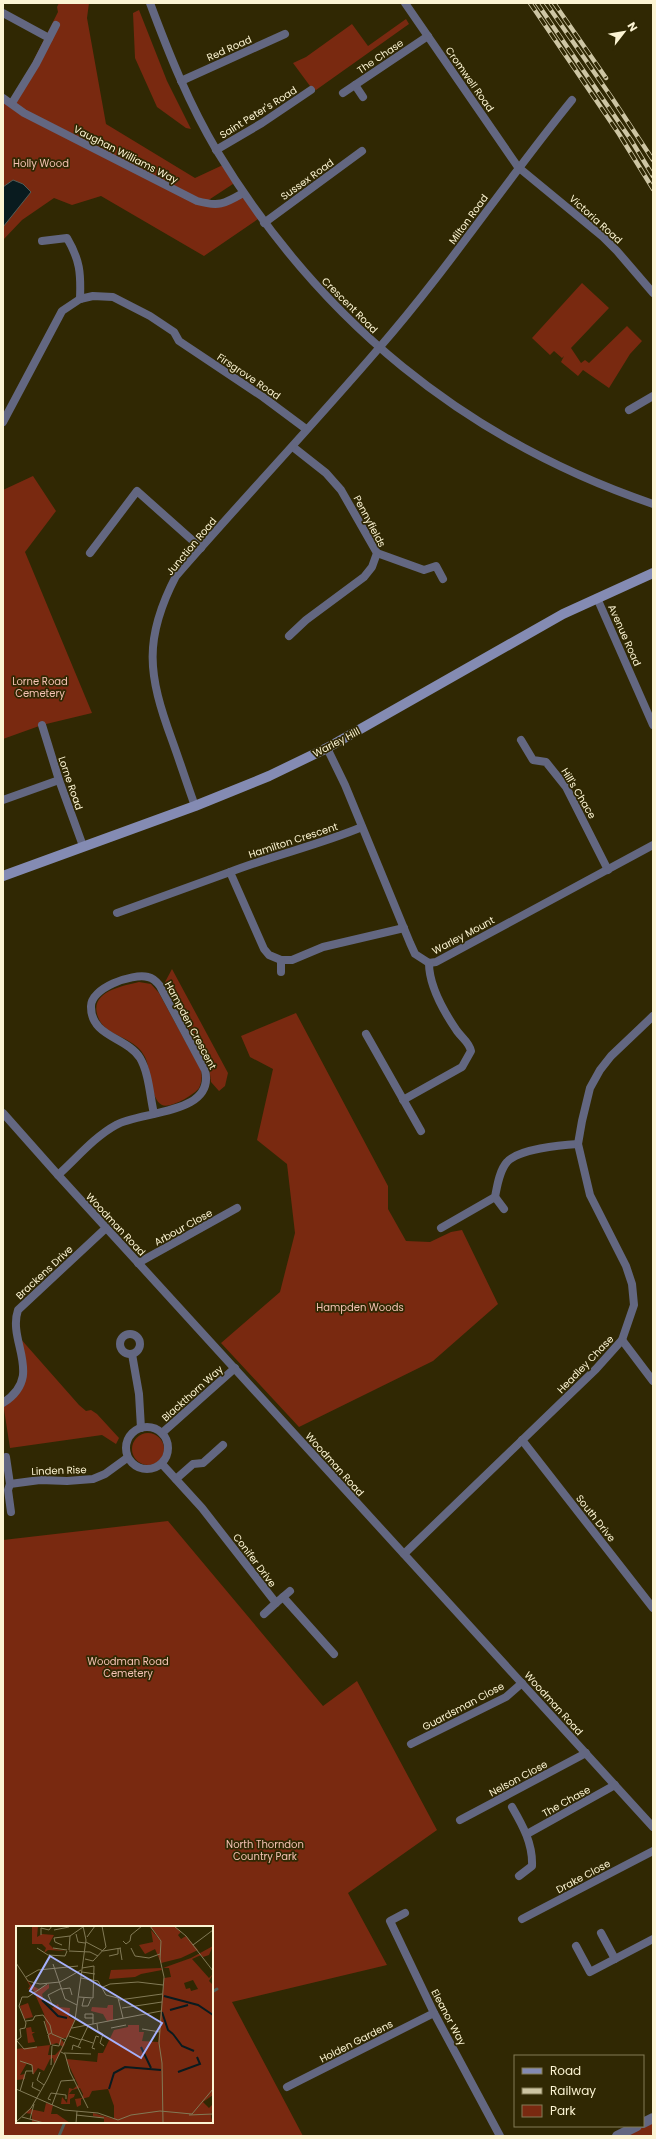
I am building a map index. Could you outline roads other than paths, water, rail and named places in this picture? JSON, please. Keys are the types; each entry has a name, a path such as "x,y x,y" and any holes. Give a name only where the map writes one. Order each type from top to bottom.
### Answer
{"main road":[{"name":"Warley Hill","path":"3,876 195,806 269,776 327,748 539,627 597,598 653,573"}],"street":[{"name":"Crescent Road","path":"150,3 181,81 216,150 264,223 322,292 379,348 437,395 510,441 577,474 653,504"},
{"name":"Cromwell Road","path":"405,3 518,166"},
{"path":"3,13 49,38"},
{"path":"12,103 36,64 56,25"},
{"name":"Red Road","path":"181,81 285,34"},
{"name":"The Chase","path":"343,93 428,36"},
{"path":"355,85 363,97"},
{"name":"Saint Peter's Road","path":"216,150 262,123 311,90"},
{"name":"Vaughan Williams Way","path":"3,98 24,113 197,202 211,205 222,205 243,193"},
{"name":"Milton Road","path":"379,348 451,261 518,166 572,100"},
{"name":"Sussex Road","path":"264,223 362,151"},
{"name":"Victoria Road","path":"518,166 572,210 612,246 653,293"},
{"path":"3,422 62,311 80,299 81,272 76,253 67,238 42,241"},
{"name":"Firsgrove Road","path":"80,299 93,296 113,296 150,316 174,332 179,341 263,397 306,429"},
{"name":"Junction Road","path":"195,806 159,707 152,672 153,642 160,609 176,576 379,348"},
{"path":"629,410 653,396"},
{"name":"Pennyfields","path":"289,636 306,620 364,577 372,567 377,553 341,490 326,473 293,446"},
{"path":"90,553 138,491 201,548"},
{"path":"377,553 424,570 436,566 443,579"},
{"name":"Avenue Road","path":"597,598 653,725"},
{"name":"Lorne Road","path":"42,725 59,780 83,846"},
{"name":"Hill's Chace","path":"521,740 533,760 546,762 566,787 608,870"},
{"name":"Warley Mount","path":"327,748 415,954 429,963 436,962 653,845"},
{"path":"4,800 59,780"},
{"name":"Hamilton Crescent","path":"117,913 266,858 301,850 362,827"},
{"path":"230,872 264,949 269,954 281,960 292,960 337,943 404,928"},
{"path":"281,960 281,972"},
{"path":"403,1100 462,1067 471,1051 469,1043 458,1032 436,994 430,976 429,963"},
{"name":"Hampden Crescent","path":"58,1175 116,1124 172,1110 194,1100 204,1089 207,1077 205,1070 160,986 147,977 132,977 100,991 92,1000 91,1012 93,1019 100,1029 130,1046 141,1059 154,1114"},
{"name":"Headley Chase","path":"404,1554 596,1369 622,1340 634,1305 632,1284 626,1266 590,1196 578,1144 584,1106 590,1088 611,1056 653,1016"},
{"path":"366,1034 421,1131"},
{"name":"Woodman Road","path":"3,1114 653,1827"},
{"path":"442,1228 494,1197 502,1169 507,1162 519,1154 561,1145 578,1144"},
{"path":"494,1197 504,1209"},
{"name":"Arbour Close","path":"138,1263 237,1208"},
{"name":"Brackens Drive","path":"3,1403 10,1399 20,1386 23,1374 15,1319 18,1310 106,1228"},
{"path":"622,1340 653,1381"},
{"path":"132,1354 139,1394 141,1428"},
{"name":"Blackthorn Way","path":"162,1433 235,1368"},
{"path":"148,1427 162,1433 168,1445 166,1458 162,1464 152,1469 135,1467 127,1458 125,1441 130,1434 141,1428 148,1427"},
{"name":"South Drive","path":"522,1440 653,1608"},
{"path":"176,1479 193,1464 203,1463 223,1445"},
{"path":"6,1457 7,1488 11,1512"},
{"name":"Linden Rise","path":"7,1488 40,1480 74,1481 93,1479 105,1474 127,1458"},
{"name":"Conifer Drive","path":"162,1464 212,1519 276,1603 283,1597 334,1654"},
{"path":"283,1597 290,1591"},
{"path":"264,1614 276,1603"},
{"name":"Guardsman Close","path":"411,1744 506,1697 522,1683"},
{"name":"Nelson Close","path":"460,1820 586,1753"},
{"name":"The Chase","path":"527,1834 615,1785"},
{"path":"512,1807 527,1834 531,1848 532,1866 520,1876"},
{"name":"Drake Close","path":"522,1920 653,1851"},
{"name":"Eleanor Way","path":"405,1913 390,1921 434,2013 500,2136"},
{"path":"601,1933 615,1959"},
{"path":"576,1946 590,1972 653,1939"},
{"name":"Holden Gardens","path":"288,2087 434,2013"},
{"path":"644,2122 653,2118"},
{"path":"617,2136 635,2127"}],"waterway":[{"path":"213,1991 217,1989"},
{"path":"59,2136 65,2123"}],"railway":[{"path":"530,3 619,134 653,189"},
{"path":"537,3 631,140 653,176"},
{"path":"546,3 653,160"},
{"path":"554,3 606,78"}],"park label":[{"name":"Holly Wood","path":"41,163"},
{"name":"Lorne Road Cemetery","path":"40,686"},
{"name":"Hampden Woods","path":"360,1307"},
{"name":"Woodman Road Cemetery","path":"128,1666"},
{"name":"North Thorndon Country Park","path":"265,1850"}]}
